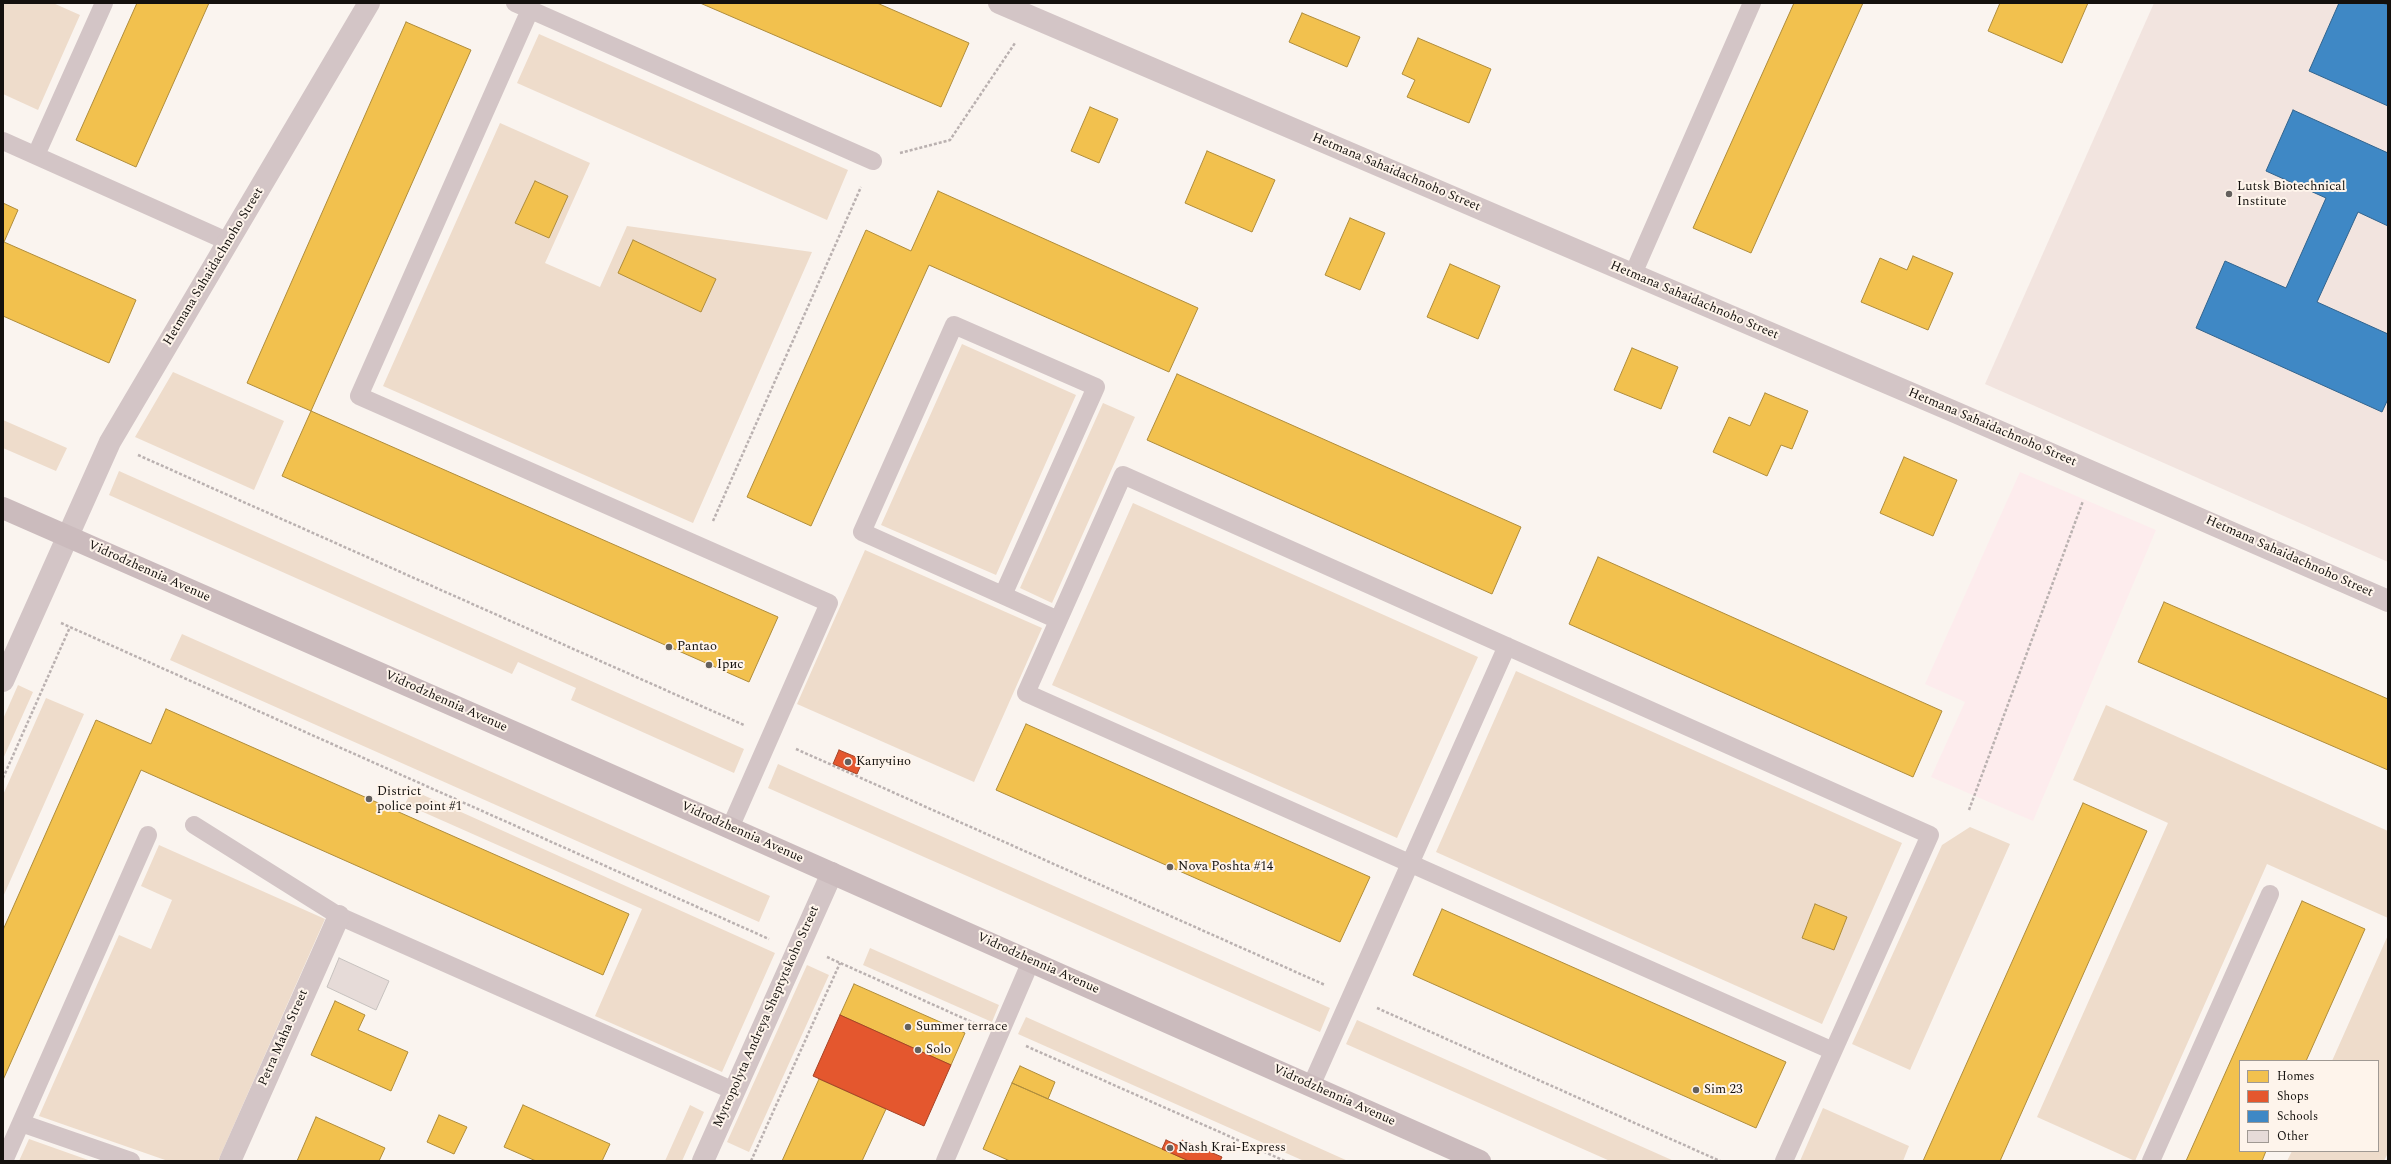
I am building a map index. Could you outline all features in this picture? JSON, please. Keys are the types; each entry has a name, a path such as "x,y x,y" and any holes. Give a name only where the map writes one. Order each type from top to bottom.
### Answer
{"main road":[{"name":"Vidrodzhennia Avenue","path":"3,508 832,872 1480,1161"}],"street":[{"name":"Hetmana Sahaidachnoho Street","path":"3,680 110,442 369,3"},
{"name":"Hetmana Sahaidachnoho Street","path":"999,3 2094,472 2388,601"},
{"name":"Mytropolyta Andreya Sheptytskoho Street","path":"703,1161 832,872"},
{"name":"Petra Maha Street","path":"230,1161 339,916"}],"lane":[{"path":"1632,274 1752,3"},
{"path":"36,156 98,5"},
{"path":"730,828 829,603 359,396 522,6 873,161"},
{"path":"3,141 229,242"},
{"path":"1003,595 1096,387 954,325 862,532 1058,620"},
{"path":"1784,1161 1930,835 1123,476 1026,693 1833,1051"},
{"path":"1311,1086 1507,646"},
{"path":"194,825 339,916 734,1091"},
{"path":"4,1161 148,835"},
{"path":"2151,1161 2270,894"},
{"path":"945,1161 1031,961"},
{"path":"21,1122 131,1161"}],"path":[{"path":"702,547 873,161 950,140 1032,17"},
{"path":"110,442 1720,1161"},
{"path":"1969,810 2094,472"},
{"path":"34,612 798,948 840,963 1285,1161"},
{"path":"3,778 70,627"},
{"path":"751,1161 840,963"}],"shaded area":[{"path":"3,3 53,3 80,15 38,110 3,94"},
{"name":"Lutsk Biotechnical Institute","path":"2154,3 2388,3 2388,562 1985,384"},
{"path":"539,34 848,170 827,220 517,83"},
{"path":"500,123 590,163 545,263 600,287 627,226 812,252 693,523 383,386"},
{"path":"962,344 1076,395 996,575 881,525"},
{"path":"173,372 284,421 254,490 135,437"},
{"path":"1103,403 1135,417 1052,603 1020,588"},
{"path":"3,420 67,448 56,471 3,448"},
{"path":"119,471 744,749 734,773 571,700 576,688 518,662 512,674 109,495"},
{"path":"2020,472 2156,530 2033,821 1931,777 1965,702 1925,684"},
{"path":"1133,503 1478,657 1397,838 1052,685"},
{"path":"865,550 1042,628 974,782 797,704"},
{"path":"182,634 770,896 759,922 170,660"},
{"path":"1516,671 1902,843 1822,1024 1436,852"},
{"path":"18,685 33,692 3,759 3,719"},
{"path":"46,698 84,714 3,897 3,795"},
{"path":"2106,705 2388,831 2388,918 2267,864 2135,1161 2037,1117 2168,823 2073,780"},
{"path":"778,764 1330,1008 1320,1032 768,788"},
{"path":"412,790 775,953 722,1072 595,1016 642,909 405,804"},
{"path":"1970,827 2010,844 1910,1070 1852,1044 1942,845"},
{"path":"159,845 325,919 218,1161 168,1161 39,1116 119,935 151,949 172,900 141,886"},
{"path":"2388,935 2388,1153 2384,1161 2287,1161 2292,1152 2379,1152 2379,1060 2332,1060"},
{"path":"870,948 999,1005 992,1022 863,965"},
{"path":"807,965 829,975 749,1152 727,1142"},
{"path":"1026,1017 1348,1161 1304,1161 1018,1034"},
{"path":"1357,1020 1674,1161 1610,1161 1346,1044"},
{"path":"690,1105 704,1112 682,1161 665,1161"},
{"path":"1823,1108 1909,1146 1903,1161 1800,1161"},
{"path":"29,1139 91,1161 19,1161"}],"building: Homes":[{"path":"137,3 209,3 136,167 76,140"},
{"path":"700,3 877,3 969,43 941,107"},
{"path":"1794,3 1863,3 1751,253 1693,228"},
{"path":"2000,3 2088,3 2062,63 1988,31"},
{"path":"1302,13 1360,37 1347,67 1289,42"},
{"path":"406,22 471,50 311,411 247,383"},
{"path":"1418,38 1491,69 1469,123 1407,97 1415,80 1402,74"},
{"path":"1090,107 1118,119 1099,163 1071,151"},
{"path":"1207,151 1275,180 1252,232 1185,203"},
{"path":"535,181 568,196 549,238 515,223"},
{"path":"938,191 1198,308 1169,372 929,265 811,526 747,497 866,230 911,251"},
{"path":"3,203 18,210 4,242 136,300 109,363 3,316"},
{"path":"1350,218 1385,233 1360,290 1325,275"},
{"path":"633,240 716,279 701,312 618,273"},
{"path":"1913,256 1953,273 1928,330 1861,302 1880,258 1907,270"},
{"path":"1450,264 1500,286 1478,339 1427,317"},
{"path":"1632,348 1678,367 1661,409 1614,390"},
{"path":"1177,374 1521,527 1492,594 1147,440"},
{"path":"1765,393 1808,411 1792,449 1781,445 1767,476 1713,452 1729,417 1750,426"},
{"path":"311,411 778,617 749,682 282,476"},
{"path":"1904,457 1957,480 1933,536 1880,513"},
{"path":"1598,557 1942,711 1913,777 1569,624"},
{"path":"2164,602 2388,699 2388,770 2138,662"},
{"path":"166,709 629,914 603,975 141,770 3,1080 3,930 96,720 151,744"},
{"path":"1026,724 1370,877 1340,942 996,790"},
{"path":"2083,803 2147,831 2000,1161 1923,1161"},
{"path":"2302,901 2365,929 2306,1060 2239,1060 2239,1152 2266,1152 2262,1161 2186,1161"},
{"path":"1815,904 1847,917 1834,950 1802,938"},
{"path":"1442,909 1786,1062 1756,1128 1413,975"},
{"name":"Summer terrace","path":"854,984 965,1033 951,1065 840,1015"},
{"path":"335,1001 365,1015 358,1030 408,1052 391,1091 311,1055"},
{"path":"1020,1066 1055,1082 1048,1099 1012,1083"},
{"path":"819,1079 886,1109 862,1161 782,1161"},
{"path":"1012,1083 1189,1161 1010,1161 983,1149"},
{"path":"523,1105 610,1144 602,1161 536,1161 504,1147"},
{"path":"439,1115 467,1127 454,1154 427,1142"},
{"path":"316,1117 385,1148 379,1161 297,1161"}],"building: Shops":[{"name":"Капучіно","path":"839,750 863,760 857,774 833,764"},
{"path":"840,1015 951,1065 924,1126 813,1076"},
{"path":"1166,1140 1179,1146 1182,1140 1222,1157 1220,1161 1189,1161 1162,1149"}],"building: Schools":[{"path":"2339,3 2382,3 2388,5 2388,106 2309,71"},
{"path":"2293,110 2388,153 2388,226 2358,212 2317,302 2388,334 2388,399 2382,412 2196,328 2225,261 2286,288 2326,198 2266,171"}],"building: Other":[{"path":"339,958 389,981 376,1010 327,987"}],"place":[{"name":"Lutsk Biotechnical Institute","path":"2229,194"},
{"name":"Pantao","path":"669,647"},
{"name":"Ірис","path":"709,665"},
{"name":"Капучіно","path":"848,762"},
{"name":"District police point #1","path":"369,799"},
{"name":"Nova Poshta #14","path":"1170,867"},
{"name":"Summer terrace","path":"908,1027"},
{"name":"Solo","path":"918,1050"},
{"name":"Sim 23","path":"1696,1090"},
{"name":"Nash Krai-Express","path":"1170,1148"}]}
